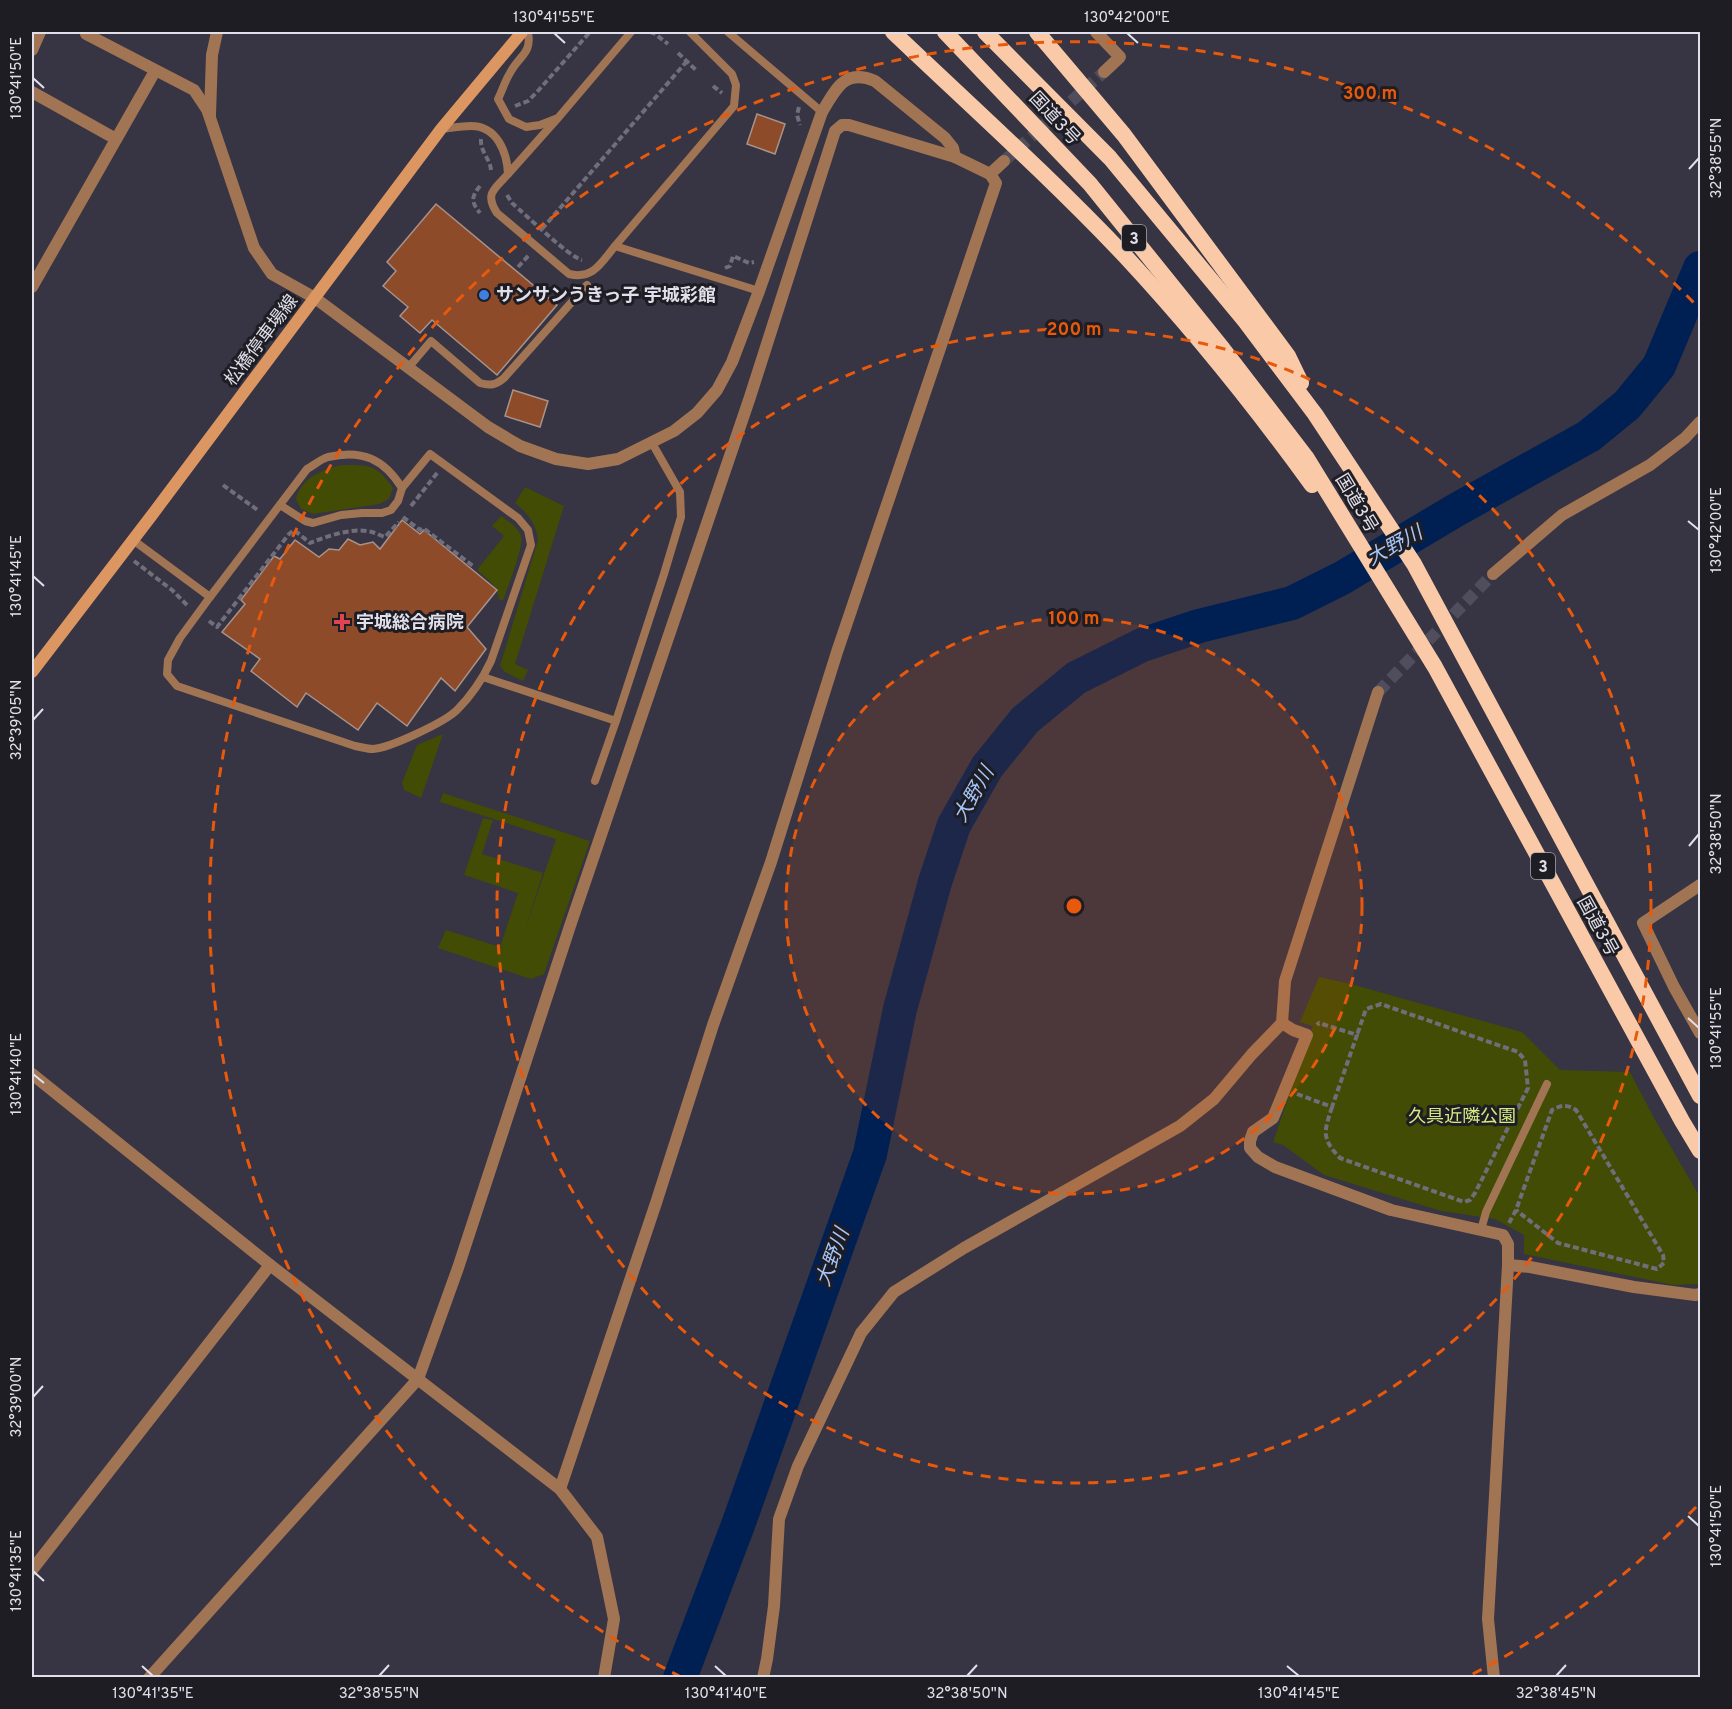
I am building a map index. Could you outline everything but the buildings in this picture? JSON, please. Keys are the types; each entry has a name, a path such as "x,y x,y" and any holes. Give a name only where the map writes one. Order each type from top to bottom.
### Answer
{"highway":[{"path":"893,32 1074,205 1126,258 1204,345 1301,460"},
{"name":"国道3号","path":"945,32 1090,184 1223,349 1301,460 1383,583 1435,667 1701,1152"},
{"name":"国道3号","path":"985,32 1110,158 1245,321 1315,414 1414,564 1701,1096"},
{"path":"1037,32 1124,135 1281,346 1315,414"}],"main road":[{"name":"松橋停車場線","path":"32,672 441,129 522,32"}],"street":[{"path":"32,50 40,32"},
{"path":"85,32 194,90 208,112 254,248 272,274 315,298 488,427 520,446 556,459 588,464 618,459 674,431 697,413 717,390 732,362 759,291 822,112 838,87 848,78 862,75 874,81 945,138 953,148 955,157"},
{"path":"208,112 210,114 212,55 217,32"},
{"path":"1096,32 1120,57 1104,72"},
{"path":"32,287 155,71"},
{"path":"32,92 116,139"},
{"path":"149,1677 418,1379 458,1268 570,926 750,397 835,131 842,125 849,125 955,157 990,174 996,183 841,641 771,861 713,1025 657,1203 560,1489"},
{"path":"990,174 1004,161"},
{"path":"1492,574 1562,515 1650,465 1685,438 1701,422"},
{"path":"763,1677 774,1606 779,1519 798,1466 861,1333 894,1292 964,1248 1180,1126 1214,1099 1282,1023 1285,981 1378,692"},
{"path":"1701,885 1643,923 1674,987 1701,1033"},
{"path":"1282,1023 1307,1035 1273,1118 1253,1132 1250,1148 1258,1157 1286,1172 1391,1210 1503,1235 1508,1244 1488,1619 1494,1677"},
{"path":"32,1074 270,1265 560,1489 597,1537 614,1619 604,1677"},
{"path":"32,1570 270,1265"},
{"path":"1508,1266 1634,1287 1701,1294"}],"lane":[{"path":"528,32 530,41 528,51 510,71 498,99 509,118 526,127 540,125 558,118"},
{"path":"631,32 491,193 491,203 497,213 569,274 580,276 590,273 734,106 736,86 732,74 690,32"},
{"path":"728,32 822,112"},
{"path":"441,129 471,126 484,128 503,148 508,174"},
{"path":"615,246 759,291"},
{"path":"408,368 431,341 480,383 487,386 496,384 504,378 587,285"},
{"path":"595,781 681,517 680,492 652,443"},
{"path":"280,505 305,522 313,524 341,515 382,513 392,510 402,488 430,454 518,518 528,530 531,545 491,661 483,677 457,710 448,717 391,746 372,749 355,746 177,686 167,674 168,660 180,638 307,469 327,458 358,454 377,461 393,473 402,488"},
{"path":"133,540 210,597"},
{"path":"483,677 616,721"},
{"path":"1481,1230 1486,1212 1547,1084"}],"path":[{"path":"508,106 528,101 590,32"},
{"path":"650,32 668,44"},
{"path":"678,53 696,70"},
{"path":"587,257 580,260 574,258 542,229 687,62"},
{"path":"713,86 726,98"},
{"path":"800,104 797,115 800,132"},
{"path":"722,268 729,266 733,256 749,263 756,260"},
{"path":"410,508 444,464"},
{"path":"223,485 289,534"},
{"path":"123,552 172,590 180,600 217,627 294,530 310,543 351,531 371,532 385,537 403,517 420,530 423,528 473,567"},
{"path":"1381,1004 1518,1052 1525,1060 1528,1088 1475,1193 1470,1200 1464,1202 1340,1158 1328,1146 1324,1129 1332,1107 1366,1009 1381,1004"},
{"path":"1328,1026 1357,1035"},
{"path":"1307,1098 1332,1107"},
{"path":"1503,1235 1516,1210 1552,1110 1561,1105 1576,1110 1664,1255 1664,1263 1657,1269 1558,1243 1516,1210"}],"green space":[{"path":"341,465 358,465 377,470 393,488 389,499 379,504 313,514 301,509 296,499 307,480 320,472"},
{"path":"525,487 564,506 515,664 528,670 523,681 505,672 500,666 538,540 531,519 515,503"},
{"path":"501,516 518,530 521,536 518,558 503,601 499,599 497,590 477,570 504,536 492,526"},
{"path":"443,734 421,798 404,790 402,783 417,745"},
{"path":"443,793 590,841 544,974 531,979 438,948 446,930 500,947 518,893 464,875 483,818 493,820 482,854 543,873 525,930 556,839 440,802"},
{"name":"久具近隣公園","path":"1319,977 1522,1032 1560,1070 1630,1072 1700,1197 1700,1284 1673,1285 1524,1254 1524,1235 1495,1219 1441,1211 1324,1175 1283,1145 1273,1142 1313,1026 1300,1022"}],"waterway":[{"name":"大野川","path":"680,1678 738,1525 870,1154 900,1009 935,882 954,825 987,767 1025,720 1076,678 1142,645 1199,626 1292,603 1342,578 1456,510 1589,436 1627,405 1659,366 1700,268"}],"tunnel":[{"path":"1004,161 1104,72"},
{"path":"1378,692 1493,574"}],"place":[{"name":"サンサンうきっ子 宇城彩館","path":"484,295"},
{"name":"宇城総合病院","path":"342,622"}]}
